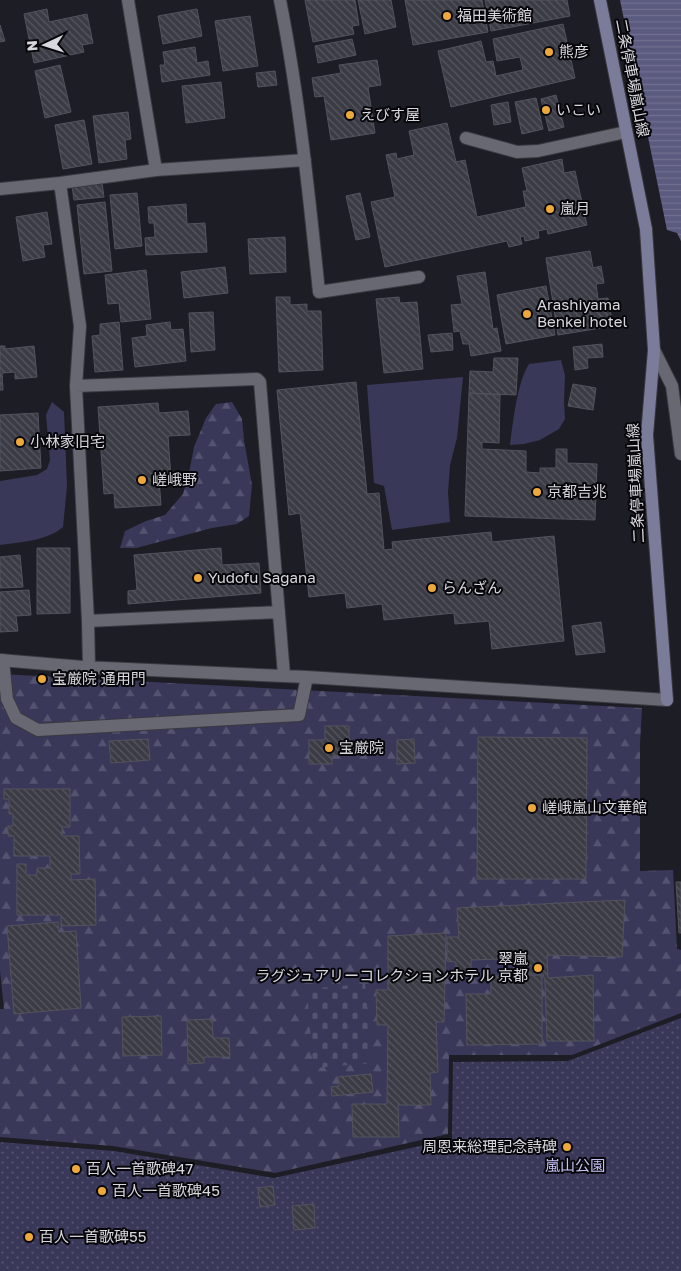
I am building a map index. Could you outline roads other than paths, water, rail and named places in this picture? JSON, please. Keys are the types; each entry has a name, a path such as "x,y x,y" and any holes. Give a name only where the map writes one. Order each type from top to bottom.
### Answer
{"main road":[{"name":"二条停車場嵐山線","path":"600,0 646,229 654,350 647,435 667,700"}],"street":[{"path":"128,0 156,170"},
{"path":"280,0 290,54 305,160 319,292 419,277"},
{"path":"466,138 517,152 538,151 626,132"},
{"path":"0,189 156,170 305,160"},
{"path":"60,183 80,326 76,386 89,666"},
{"path":"654,350 672,386 681,454"},
{"path":"76,386 257,379 260,382 284,675"},
{"path":"88,621 279,612"},
{"path":"307,677 299,714 38,730 16,718 8,699 2,660 284,675 667,700"}],"water":[{"path":"620,0 681,0 681,241 677,233 667,230"}],"place":[{"name":"福田美術館","path":"447,16"},
{"name":"熊彦","path":"549,52"},
{"name":"いこい","path":"546,110"},
{"name":"えびす屋","path":"350,115"},
{"name":"嵐月","path":"550,209"},
{"name":"Arashiyama Benkei hotel","path":"527,314"},
{"name":"小林家旧宅","path":"20,442"},
{"name":"嵯峨野","path":"142,480"},
{"name":"京都吉兆","path":"537,492"},
{"name":"Yudofu Sagana","path":"198,578"},
{"name":"らんざん","path":"432,588"},
{"name":"宝厳院 通用門","path":"42,679"},
{"name":"宝厳院","path":"329,748"},
{"name":"嵯峨嵐山文華館","path":"532,808"},
{"name":"翠嵐 ラグジュアリーコレクションホテル 京都","path":"538,968"},
{"name":"周恩来総理記念詩碑","path":"567,1147"},
{"name":"百人一首歌碑47","path":"76,1169"},
{"name":"百人一首歌碑45","path":"102,1191"},
{"name":"百人一首歌碑55","path":"29,1237"}],"park label":[{"name":"嵐山公園","path":"575,1166"}]}
